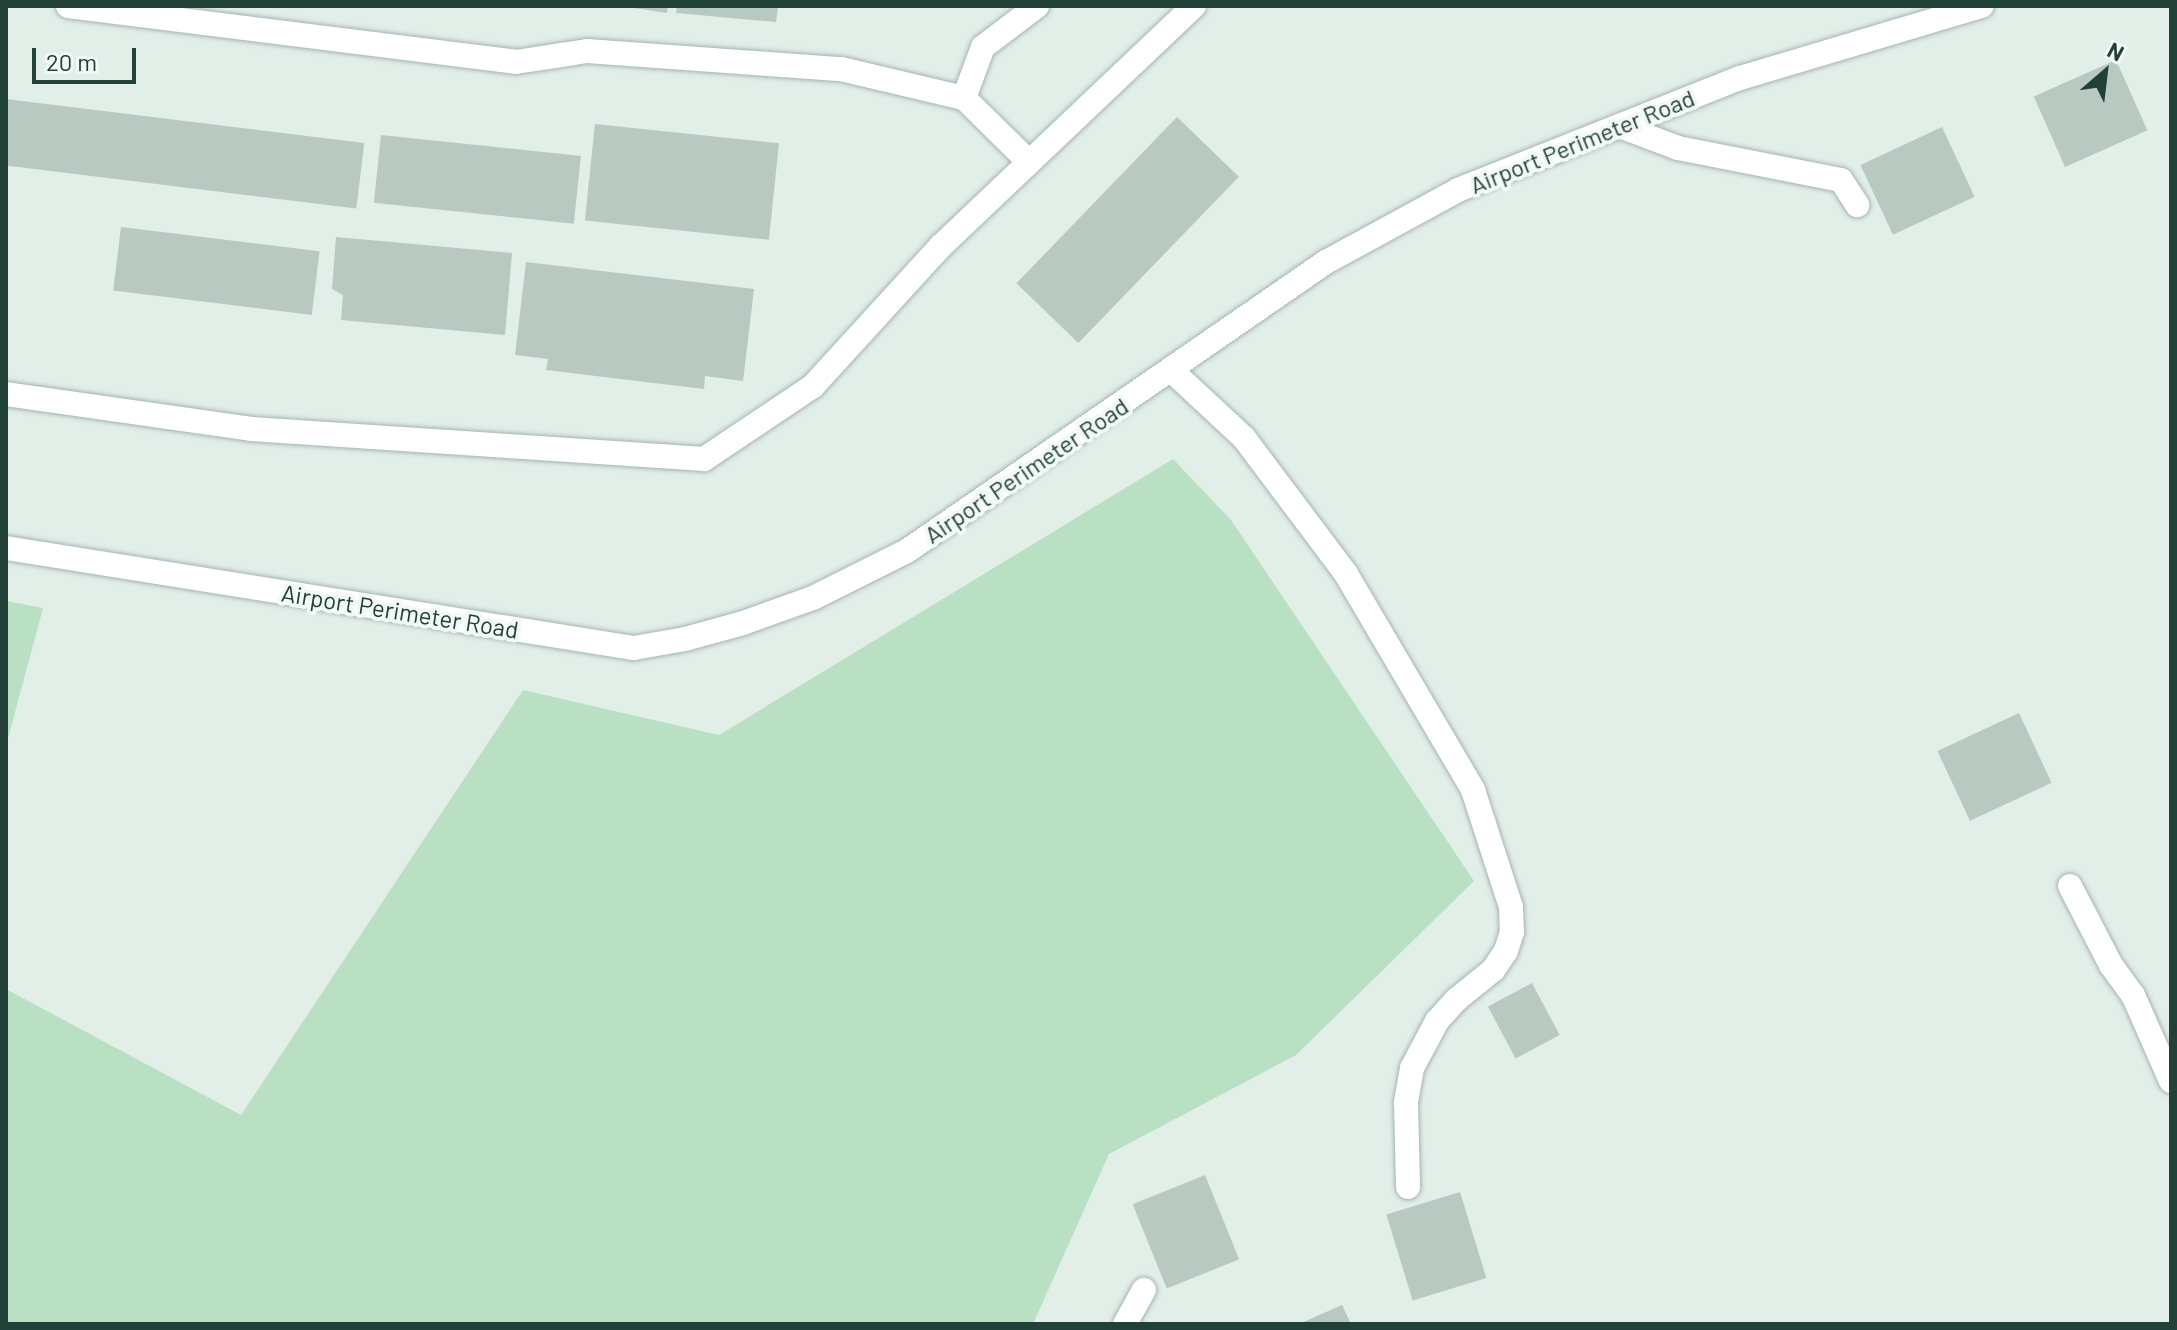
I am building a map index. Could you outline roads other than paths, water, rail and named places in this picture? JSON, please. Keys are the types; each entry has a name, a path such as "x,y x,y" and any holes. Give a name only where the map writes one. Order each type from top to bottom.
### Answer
{"street":[{"path":"68,6 516,62 587,51 841,69 964,98 1028,161"},
{"path":"964,98 983,47 1037,6"},
{"path":"6,394 252,429 704,459 813,386 941,246 1194,6"},
{"name":"Airport Perimeter Road","path":"6,548 634,648 685,639 743,623 813,598 907,551 1326,262 1458,190 1740,78 1982,6"},
{"path":"1620,126 1678,148 1841,180 1857,205"},
{"path":"1172,371 1244,438 1346,574 1473,790 1511,907 1512,932 1506,951 1493,970 1456,1000 1437,1021 1412,1068 1406,1103 1408,1187"},
{"path":"2070,886 2111,965 2133,995 2171,1081"},
{"path":"1125,1324 1144,1290"}]}
